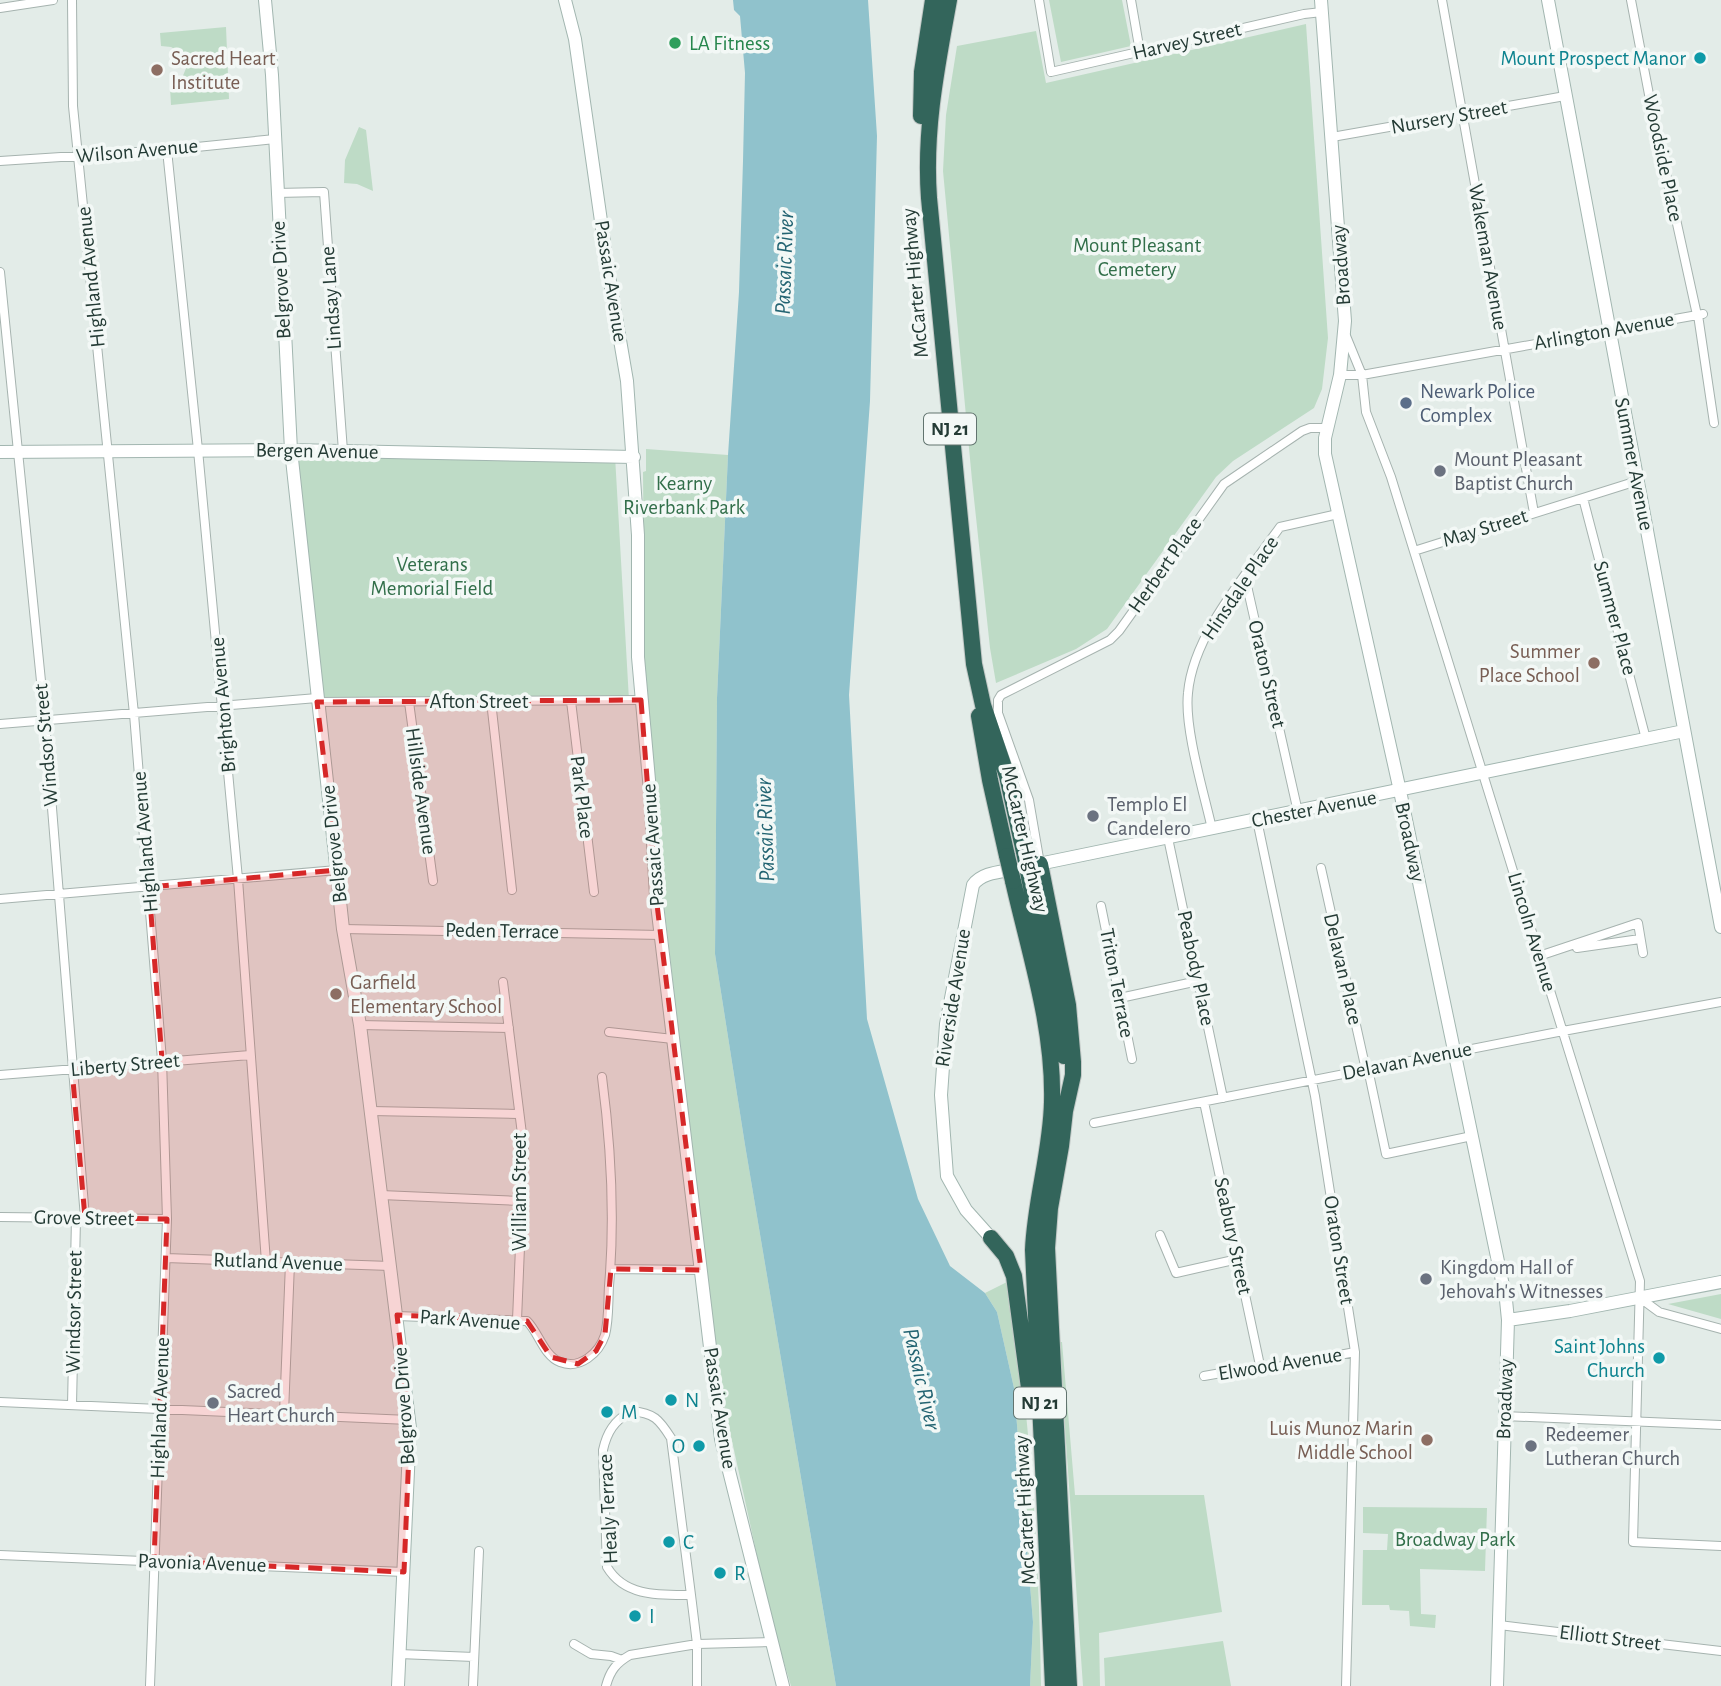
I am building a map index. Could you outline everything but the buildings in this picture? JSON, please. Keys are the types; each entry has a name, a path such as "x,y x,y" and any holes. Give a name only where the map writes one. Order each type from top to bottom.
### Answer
{"highway":[{"name":"McCarter Highway","path":"933,0 922,72 923,137 976,694 986,762 1043,1016 1052,1079 1051,1121 1037,1206 1033,1250 1053,1686"},
{"name":"McCarter Highway","path":"949,0 927,137 932,226 971,643 982,705 1013,796 1064,1055 1065,1111"},
{"path":"1040,864 1069,1012 1073,1076 1065,1111"},
{"name":"NJ 21","path":"1065,1111 1050,1208 1047,1248 1069,1686"},
{"path":"991,1238 1006,1256 1016,1287 1049,1574"},
{"path":"1064,1587 1077,1686"}],"street":[{"path":"0,8 53,0"},
{"name":"Highland Avenue","path":"72,0 71,73 78,156 134,714 162,1060 167,1219 149,1686"},
{"name":"Belgrove Drive","path":"265,0 272,75 291,450 343,929 360,1025 409,1420 398,1686"},
{"name":"Passaic Avenue","path":"565,0 575,39 627,382 634,457 640,700 661,935 722,1439 783,1686"},
{"name":"Harvey Street","path":"1039,0 1051,72 1304,14 1322,6"},
{"path":"1131,0 1140,52"},
{"name":"Wakeman Avenue","path":"1441,0 1534,513"},
{"name":"Summer Avenue","path":"1548,0 1721,927"},
{"name":"Woodside Place","path":"1631,0 1651,105 1699,314 1714,423"},
{"name":"Broadway","path":"1322,6 1345,334 1325,452 1400,791 1506,1300 1508,1320 1497,1686"},
{"name":"Nursery Street","path":"1332,137 1565,96"},
{"name":"Wilson Avenue","path":"0,161 167,150 275,139"},
{"name":"Brighton Avenue","path":"167,150 223,706 266,1262"},
{"name":"Lindsay Lane","path":"276,193 324,192 343,451"},
{"name":"Windsor Street","path":"0,272 45,721 72,1069 81,1218 72,1405"},
{"name":"Arlington Avenue","path":"1340,375 1362,375 1699,314"},
{"name":"Lincoln Avenue","path":"1345,334 1362,375 1366,412 1391,477 1639,1277 1633,1542 1721,1546"},
{"name":"Herbert Place","path":"1040,864 1029,800 998,713 998,700 1006,691 1110,640 1224,484 1301,431 1327,428"},
{"name":"Bergen Avenue","path":"0,452 291,450 634,457"},
{"name":"May Street","path":"1413,551 1637,481"},
{"name":"Summer Place","path":"1584,498 1646,739"},
{"name":"Hinsdale Place","path":"1212,829 1191,729 1188,693 1195,663 1207,633 1280,527 1338,514"},
{"name":"Oraton Street","path":"1245,578 1298,812"},
{"name":"Afton Street","path":"0,724 317,700 640,700"},
{"path":"491,701 512,890"},
{"name":"Park Place","path":"570,701 594,892"},
{"name":"Hillside Avenue","path":"409,702 433,881"},
{"name":"Chester Avenue","path":"985,875 1684,731"},
{"name":"Oraton Street","path":"1257,820 1312,1080 1355,1352 1346,1686"},
{"name":"Peabody Place","path":"1168,838 1223,1098"},
{"name":"Delavan Place","path":"1321,868 1386,1154 1472,1136"},
{"path":"0,899 337,870"},
{"name":"Riverside Avenue","path":"985,875 974,881 969,900 946,1024 941,1095 947,1176 966,1210 991,1238"},
{"name":"Triton Terrace","path":"1101,906 1132,1059"},
{"path":"1560,951 1637,923 1643,953"},
{"name":"Peden Terrace","path":"343,929 661,935"},
{"path":"1539,956 1640,939"},
{"path":"1120,998 1198,981"},
{"name":"William Street","path":"503,982 524,1150 517,1320"},
{"name":"Delavan Avenue","path":"1094,1123 1721,1002"},
{"path":"360,1025 509,1028"},
{"path":"609,1032 674,1039"},
{"name":"Liberty Street","path":"0,1075 250,1055"},
{"path":"602,1077 611,1144 611,1269 701,1270"},
{"name":"Seabury Street","path":"1204,1101 1261,1370"},
{"path":"371,1111 518,1114"},
{"path":"381,1195 521,1201"},
{"name":"Grove Street","path":"0,1217 167,1219"},
{"path":"1160,1235 1176,1273 1238,1259"},
{"name":"Rutland Avenue","path":"166,1258 390,1266"},
{"path":"284,1413 290,1263"},
{"name":"Park Avenue","path":"397,1315 527,1321 551,1357 558,1362 578,1364 596,1351 605,1334 611,1269"},
{"path":"1508,1320 1721,1282"},
{"path":"1640,1298 1659,1312 1721,1329"},
{"name":"Elwood Avenue","path":"1204,1376 1244,1369 1261,1370 1355,1352"},
{"path":"0,1402 409,1420"},
{"name":"Healy Terrace","path":"691,1595 634,1591 615,1580 607,1567 603,1450 607,1434 620,1418 631,1411 644,1412 660,1420 671,1438 691,1595 697,1644 697,1686"},
{"path":"1504,1416 1721,1425"},
{"path":"473,1686 479,1551"},
{"name":"Pavonia Avenue","path":"0,1555 404,1572"},
{"name":"Elliott Street","path":"1499,1625 1721,1651"},
{"path":"606,1686 610,1673 630,1655 697,1644 772,1642"},
{"path":"574,1644 591,1654 622,1660"},
{"path":"399,1654 474,1657"}],"highlighted area":[{"path":"641,700 656,896 701,1270 611,1269 605,1334 596,1351 578,1364 551,1357 527,1321 397,1315 410,1428 404,1572 154,1561 167,1219 85,1218 72,1069 162,1060 149,887 337,870 317,702"}],"green space":[{"path":"1049,0 1122,0 1131,46 1061,62"},
{"name":"Mount Pleasant Cemetery","path":"1306,24 1328,338 1322,389 1314,408 1233,461 1216,477 1107,629 1076,649 996,683 972,480 943,171 946,115 957,46 1036,31 1046,83"},
{"path":"226,27 229,99 171,105 170,87 182,78 187,66 182,53 171,47 161,46 160,33"},
{"path":"359,127 366,130 373,191 357,184 344,183 345,160"},
{"name":"Veterans Memorial Field","path":"289,447 615,456 629,700 320,702"},
{"name":"Kearny Riverbank Park","path":"646,449 728,455 717,698 715,954 836,1686 791,1686 770,1615 720,1386 657,845 645,707 643,472 646,471"},
{"path":"1009,1281 1023,1382 1032,1483 1041,1686 1030,1686 1033,1622 1014,1388 997,1312 985,1293"},
{"path":"1721,1294 1721,1319 1668,1304"},
{"path":"1059,1342 1062,1342 1075,1495 1204,1495 1222,1612 1099,1633 1100,1686 1083,1686"},
{"name":"Broadway Park","path":"1363,1507 1487,1508 1485,1571 1420,1569 1421,1614 1436,1615 1435,1628 1410,1626 1409,1611 1390,1610 1389,1605 1362,1605 1363,1550 1387,1550 1388,1534 1363,1533"},
{"path":"1223,1641 1231,1686 1105,1686 1104,1658"}],"water":[{"name":"Passaic River","path":"733,0 868,0 877,136 870,401 849,695 867,1019 918,1199 950,1266 985,1293 997,1312 1014,1388 1033,1622 1030,1686 836,1686 715,954 717,698 728,455 739,292 745,73 740,16 734,10"}],"place":[{"name":"LA Fitness","path":"675,43"},
{"name":"Mount Prospect Manor","path":"1700,58"},
{"name":"Sacred Heart Institute","path":"157,70"},
{"name":"Newark Police Complex","path":"1406,403"},
{"name":"Mount Pleasant Baptist Church","path":"1440,471"},
{"name":"Summer Place School","path":"1594,663"},
{"name":"Templo El Candelero","path":"1093,816"},
{"name":"Garfield Elementary School","path":"336,994"},
{"name":"Kingdom Hall of Jehovah's Witnesses","path":"1426,1279"},
{"name":"Saint Johns Church","path":"1659,1358"},
{"name":"N","path":"671,1400"},
{"name":"Sacred Heart Church","path":"213,1403"},
{"name":"M","path":"607,1412"},
{"name":"Luis Munoz Marin Middle School","path":"1427,1440"},
{"name":"O","path":"699,1446"},
{"name":"Redeemer Lutheran Church","path":"1531,1446"},
{"name":"C","path":"669,1542"},
{"name":"R","path":"720,1573"},
{"name":"I","path":"635,1616"}]}
